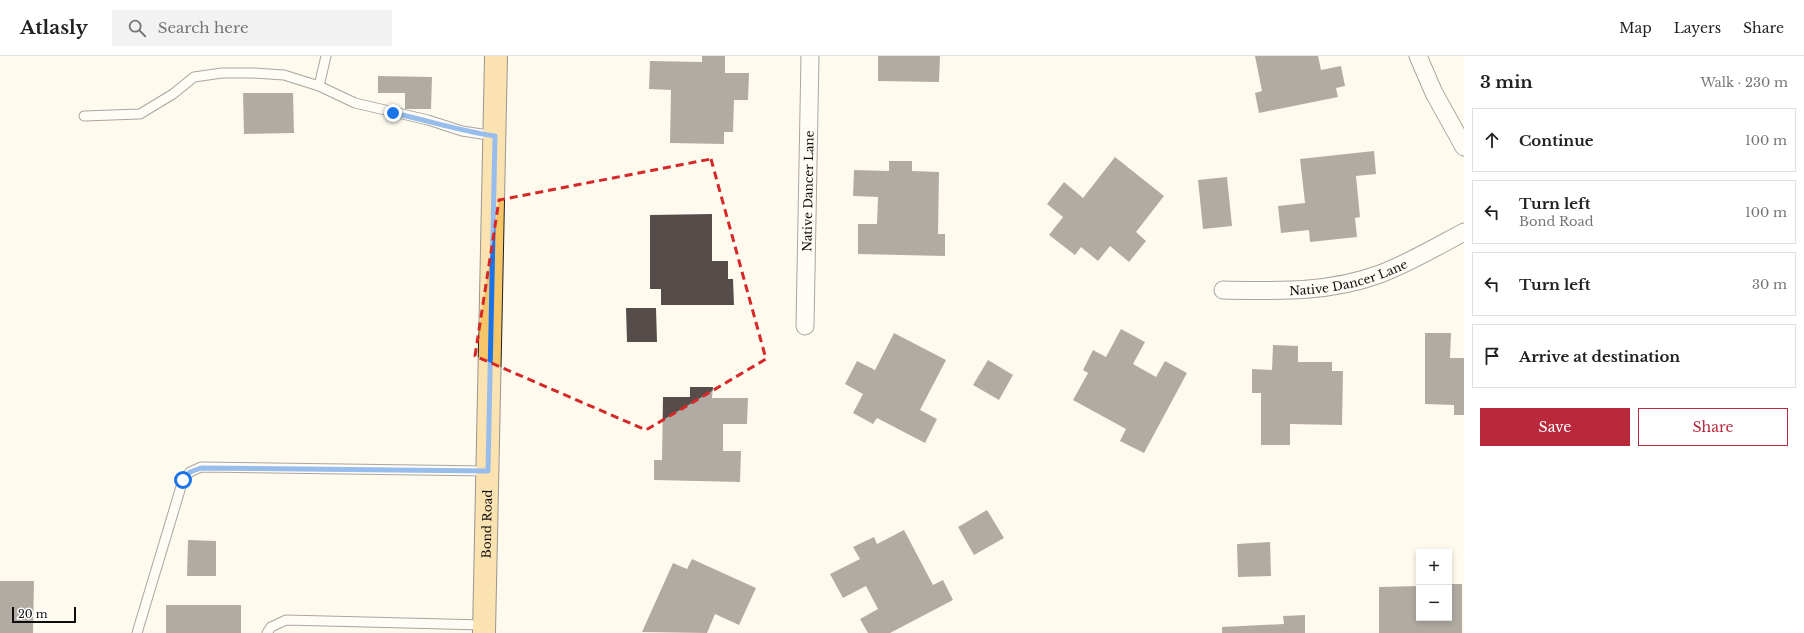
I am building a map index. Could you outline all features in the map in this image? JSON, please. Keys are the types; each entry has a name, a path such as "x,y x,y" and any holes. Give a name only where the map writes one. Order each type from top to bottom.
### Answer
{"main road":[{"name":"Bond Road","path":"484,629 496,56"}],"street":[{"name":"Native Dancer Lane","path":"805,326 810,56"},
{"path":"1418,56 1434,93 1464,147"},
{"name":"Native Dancer Lane","path":"1223,290 1305,290 1350,283 1379,274 1407,262 1464,232"}],"lane":[{"path":"319,86 326,56"},
{"path":"84,116 140,114 173,94 194,77 222,73 284,75 319,86 355,103 428,120 462,131 495,136"},
{"path":"137,633 183,480 190,472 201,468 488,471"},
{"path":"267,633 271,627 286,620 484,629"}],"highlighted area":[{"path":"711,159 766,359 646,430 475,356 499,200"}],"building":[{"path":"702,56 725,56 725,73 749,73 748,100 734,100 733,132 724,132 724,144 670,143 671,90 649,89 650,61 702,62"},
{"path":"878,56 940,56 939,82 878,81"},
{"path":"1255,56 1318,56 1321,70 1341,66 1345,86 1336,88 1338,97 1259,113 1255,93 1262,91"},
{"path":"378,76 432,77 431,109 405,109 405,93 378,93"},
{"path":"243,93 293,93 294,133 244,134"},
{"path":"1374,151 1376,174 1356,176 1360,217 1355,218 1357,237 1310,242 1309,230 1281,233 1278,206 1305,203 1300,159"},
{"path":"1115,157 1164,196 1136,232 1146,241 1129,262 1110,246 1098,261 1081,247 1075,255 1049,235 1063,217 1047,204 1064,182 1083,198"},
{"path":"889,161 912,161 912,171 939,172 938,234 945,234 945,256 858,254 858,224 877,224 878,197 853,196 854,170 889,171"},
{"path":"1227,177 1232,226 1203,229 1198,180"},
{"path":"712,214 712,261 728,261 728,279 733,279 734,305 661,305 661,289 650,289 650,215"},
{"path":"626,308 656,308 657,342 627,342"},
{"path":"1121,329 1145,342 1133,364 1156,377 1165,361 1187,373 1144,453 1120,441 1126,429 1073,400 1088,373 1083,370 1093,350 1106,357"},
{"path":"894,333 946,360 920,410 937,419 925,443 877,418 873,424 853,413 863,394 845,384 857,361 875,370"},
{"path":"1425,333 1451,333 1450,358 1464,358 1464,415 1454,415 1454,405 1425,404"},
{"path":"1273,345 1298,346 1298,362 1332,362 1332,371 1343,371 1342,425 1290,424 1290,445 1261,445 1261,393 1252,393 1252,369 1272,370"},
{"path":"988,360 1013,375 999,400 973,385"},
{"path":"690,387 713,387 712,398 748,398 747,424 723,424 723,451 741,451 740,482 654,480 654,460 662,460 663,397 690,397"},
{"path":"987,510 1004,538 974,555 958,527"},
{"path":"904,530 933,585 943,580 953,600 890,633 868,633 860,619 878,609 866,586 843,598 830,574 860,559 853,547 874,537 877,544"},
{"path":"188,540 216,541 216,576 187,576"},
{"path":"1270,542 1271,576 1238,577 1237,544"},
{"path":"692,559 756,588 739,625 715,614 707,633 642,632 673,563 687,569"},
{"path":"0,581 34,581 33,633 0,633"},
{"path":"1452,584 1462,584 1462,633 1379,633 1379,587 1416,586 1416,621 1452,621"},
{"path":"166,605 241,605 241,633 166,633"},
{"path":"1305,615 1305,633 1222,633 1222,627 1284,624 1283,616"}],"route":[{"path":"183,480 190,472 201,468 488,471 495,136 462,131 428,120 393,113"}]}
